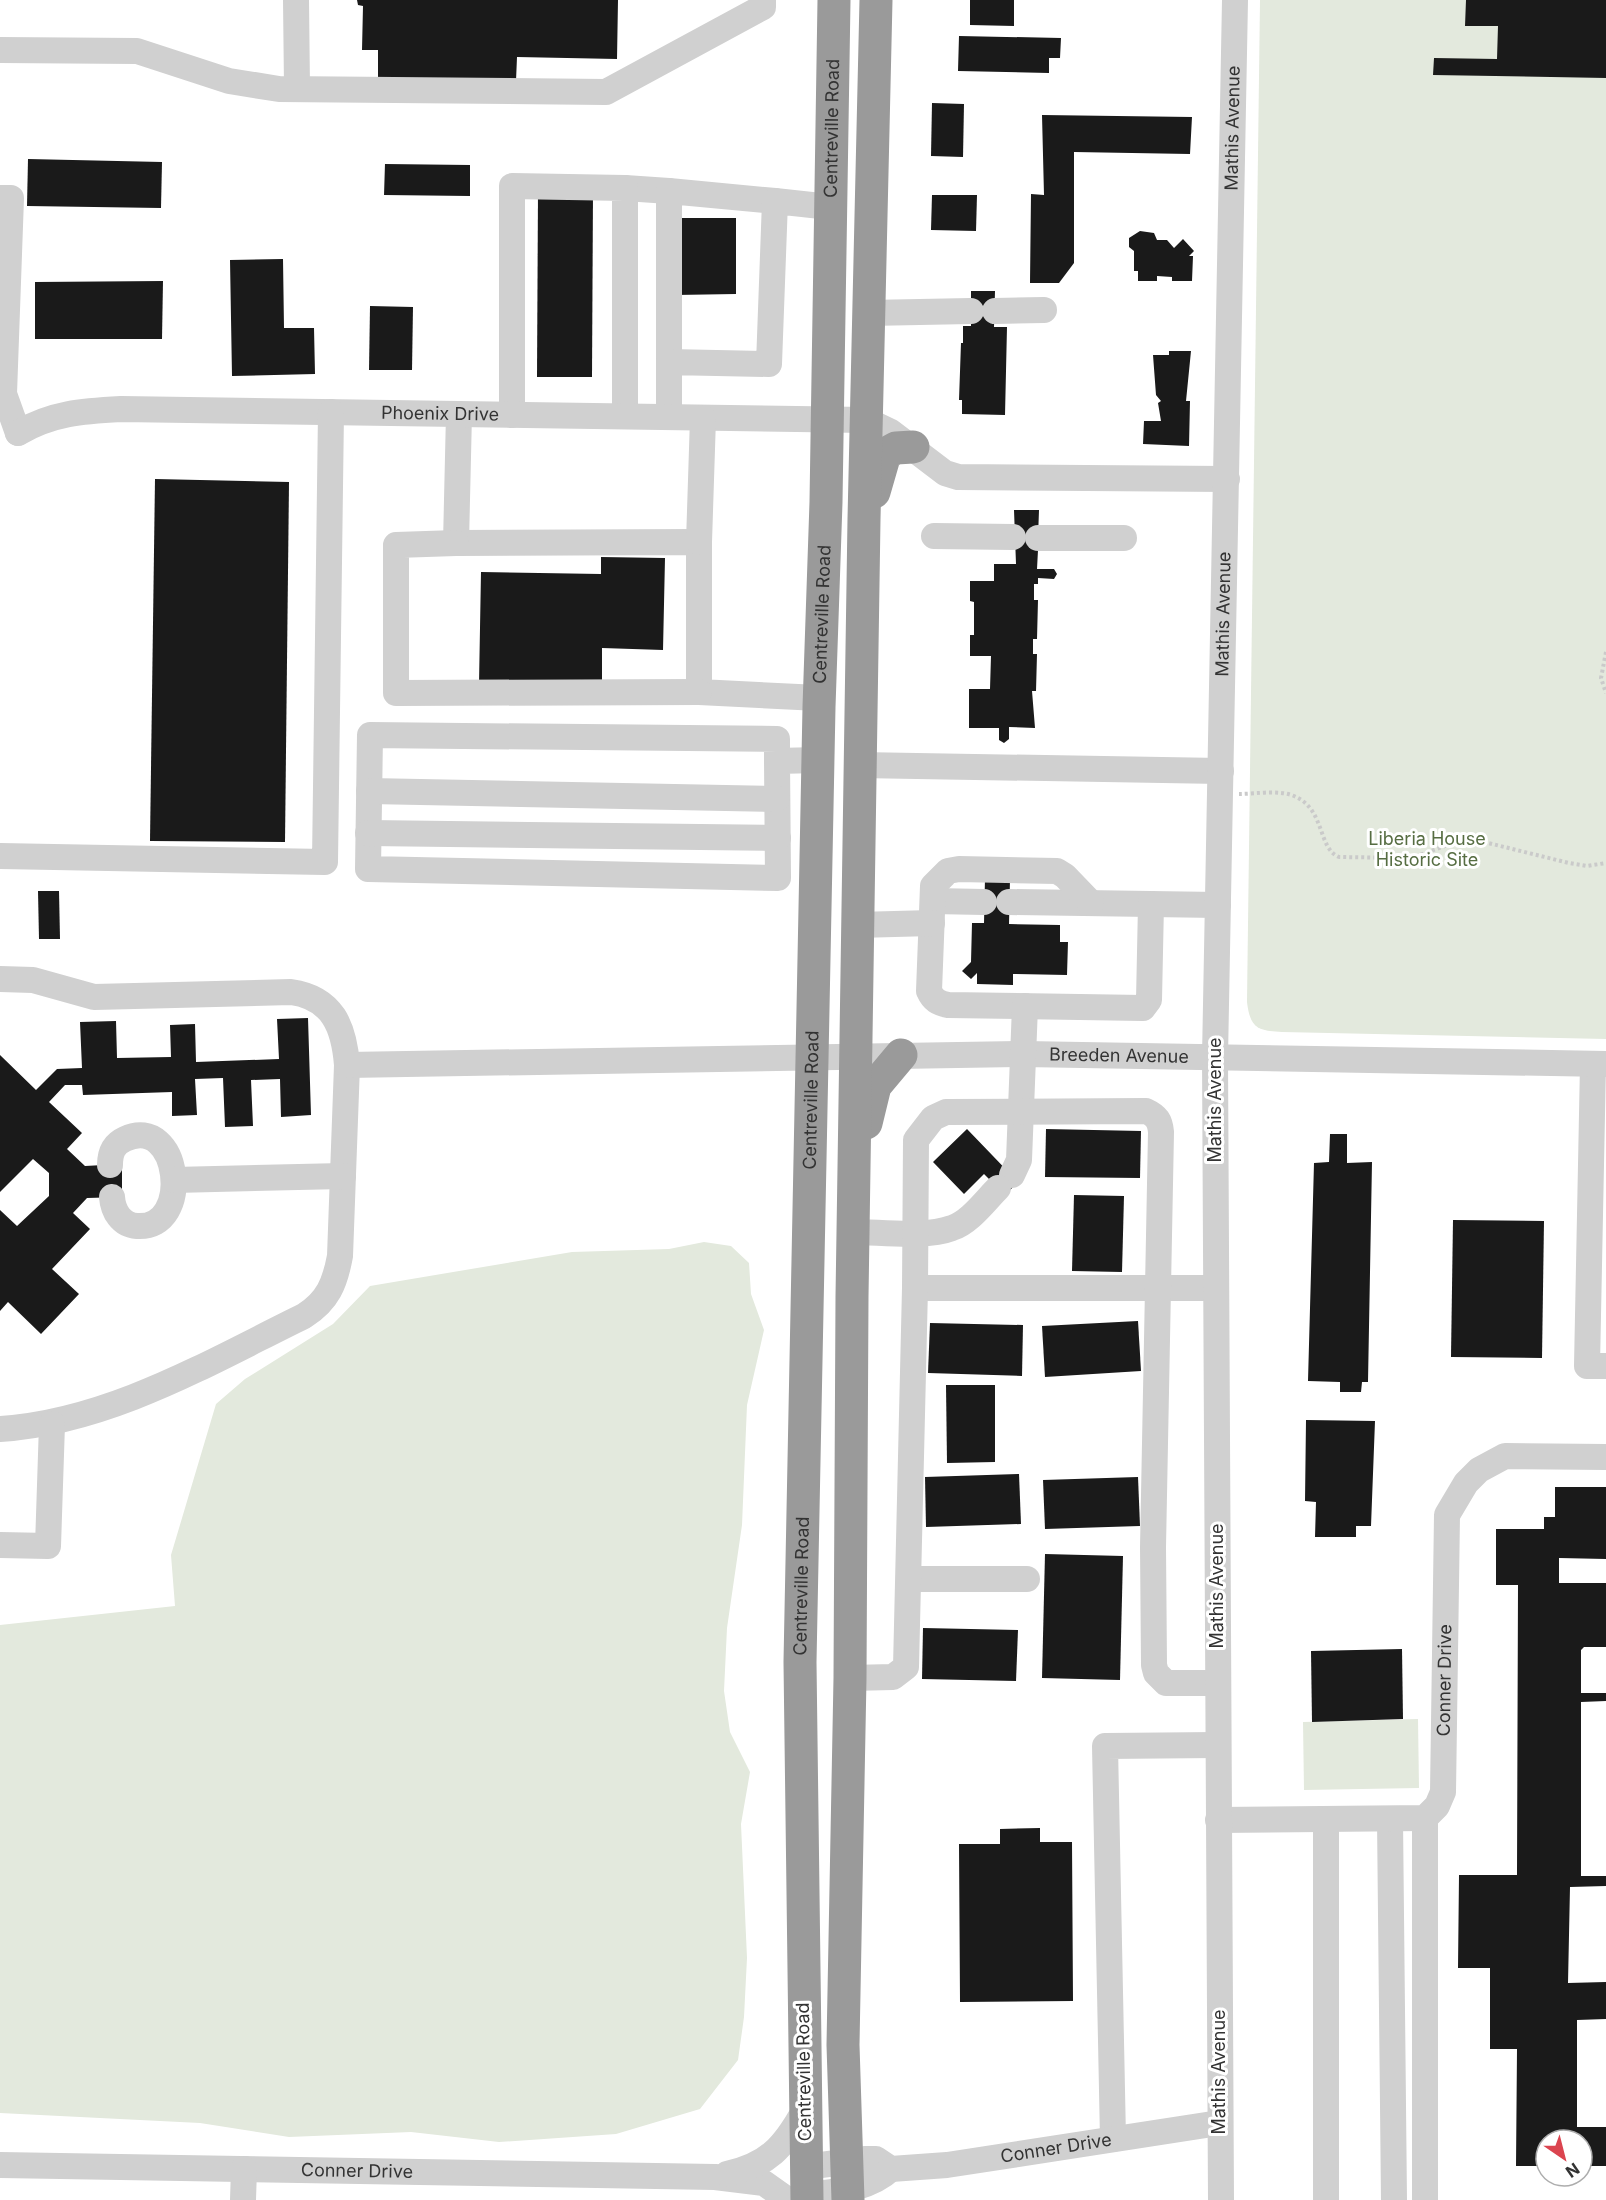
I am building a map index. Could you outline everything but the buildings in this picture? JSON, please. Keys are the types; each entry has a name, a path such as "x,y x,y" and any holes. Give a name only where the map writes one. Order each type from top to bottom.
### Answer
{"highway":[{"name":"Centreville Road","path":"802,2191 804,2111 800,1662 834,0"},
{"path":"847,2184 843,2045 850,1678 855,1056 876,0"},
{"path":"864,519 885,454 896,448 913,447"},
{"path":"854,1172 875,1086 902,1055"}],"street":[{"path":"296,0 297,87"},
{"path":"0,50 138,51 230,81 279,89 297,87 606,92 763,7 763,0"},
{"name":"Mathis Avenue","path":"1221,2200 1215,1057 1235,0"},
{"path":"512,415 512,186 625,188 830,207"},
{"path":"625,188 625,416"},
{"path":"669,191 669,417"},
{"path":"0,198 11,198 2,355 9,433"},
{"path":"669,362 769,364 775,201"},
{"path":"868,313 1044,310"},
{"name":"Phoenix Drive","path":"9,433 71,412 121,409 866,420"},
{"path":"0,856 325,862 331,412"},
{"path":"456,543 459,414"},
{"path":"699,692 699,542 703,418"},
{"path":"866,420 891,432 945,473 958,477 1227,479"},
{"path":"934,536 1124,538"},
{"path":"699,542 396,545 396,693 699,692 819,698"},
{"path":"370,735 777,739 777,761 778,878 368,869 370,735"},
{"path":"777,761 818,760"},
{"path":"859,765 1221,783"},
{"path":"369,791 777,799"},
{"path":"368,833 777,838"},
{"path":"1091,903 1065,876 1047,869 948,871 933,903 929,991 935,1001 948,1005 1143,1008 1149,1000 1151,904"},
{"path":"857,925 933,903 1218,905"},
{"path":"0,979 33,980 94,998 291,992 306,994 316,999 335,1018 345,1047 347,1065 336,1278 329,1294 315,1309 153,1389 52,1424 0,1429"},
{"path":"853,1232 916,1233 951,1229 963,1222 1005,1182 1019,1160 1025,1006"},
{"name":"Breeden Avenue","path":"347,1065 1024,1054 1600,1064"},
{"path":"1600,1064 1587,1366 1606,1366"},
{"path":"850,1678 893,1677 906,1667 915,1288 916,1140 933,1118 946,1112 1146,1111 1155,1115 1160,1123 1161,1132 1153,1547 1154,1665 1156,1673 1166,1683 1217,1683"},
{"path":"110,1165 111,1153 119,1142 133,1135 152,1137 169,1157 174,1180 171,1200 166,1212 158,1220 144,1226 125,1222 114,1209 112,1197"},
{"path":"174,1180 343,1176"},
{"path":"915,1288 1216,1288"},
{"path":"0,1545 48,1546 52,1424"},
{"name":"Conner Drive","path":"1425,1818 1437,1806 1443,1792 1448,1515 1452,1502 1466,1482 1479,1470 1505,1456 1606,1457"},
{"path":"909,1579 1027,1579"},
{"path":"1113,2139 1106,1746 1217,1745"},
{"path":"1218,1820 1425,1818 1425,2200"},
{"path":"1390,1819 1394,2200"},
{"path":"1326,1820 1326,2200"},
{"name":"Conner Drive","path":"715,2177 752,2166 774,2153 788,2139 804,2111"},
{"name":"Conner Drive","path":"0,2165 715,2177 764,2183 802,2191 847,2184 876,2159 891,2169 947,2165 1219,2123"},
{"path":"243,2200 244,2169"}],"path":[{"path":"1606,652 1601,678 1606,693"},
{"path":"1221,783 1296,796 1314,812 1329,850 1339,857 1411,858 1468,838 1569,863 1587,866 1606,863"}],"green space":[{"name":"Liberia House Historic Site","path":"1260,0 1606,0 1606,1039 1282,1032 1261,1029 1250,1018 1247,1002"},
{"path":"704,1242 731,1246 749,1263 751,1294 764,1330 747,1405 742,1525 727,1628 724,1691 730,1732 750,1772 741,1824 747,1958 744,2017 738,2060 700,2109 616,2134 499,2142 411,2132 289,2137 200,2123 0,2113 0,1625 175,1606 171,1555 216,1404 245,1379 333,1324 370,1286 572,1252 669,1249"},
{"path":"1418,1719 1419,1788 1304,1790 1303,1722"}]}
